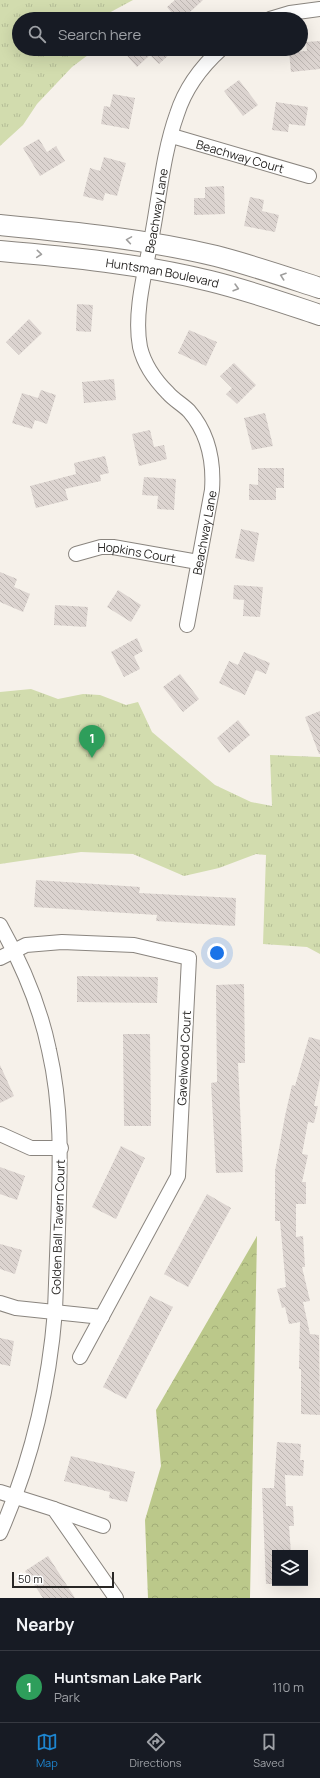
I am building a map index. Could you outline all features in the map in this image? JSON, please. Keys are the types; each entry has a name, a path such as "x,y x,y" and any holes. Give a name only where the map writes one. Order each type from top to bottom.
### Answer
{"street":[{"path":"298,12 320,9"},
{"name":"Beachway Lane","path":"187,625 212,490 213,470 210,451 198,423 155,378 140,347 139,313 146,269 177,114 186,93 200,71 214,56"},
{"name":"Beachway Court","path":"172,136 309,176"},
{"name":"Huntsman Boulevard","path":"0,225 75,232 151,243 215,256 320,288"},
{"name":"Huntsman Boulevard","path":"0,251 72,257 209,281 264,296 320,315"},
{"name":"Hopkins Court","path":"76,554 101,547 113,546 198,562"},
{"name":"Golden Ball Tavern Court","path":"0,925 14,951 33,994 49,1050 58,1100 61,1148 54,1311 42,1401 36,1428 15,1496 0,1532"},
{"name":"Gavelwood Court","path":"14,951 26,945 62,942 134,945 189,958 178,1176 80,1357"},
{"path":"0,958 14,951"},
{"path":"0,1134 31,1148 61,1148"},
{"path":"0,1303 16,1308 102,1316"},
{"path":"0,1492 103,1526"},
{"path":"54,1509 116,1598"}],"green space":[{"path":"0,0 133,0 111,12 12,12 12,56 87,56 72,67 37,104 23,125 0,146"},
{"path":"31,689 58,699 83,694 100,695 126,705 138,702 152,732 215,785 251,802 272,806 270,755 320,757 320,954 307,947 263,944 266,855 256,854 219,868 184,876 133,854 81,852 0,864 0,692"},
{"path":"257,1236 250,1598 148,1598 145,1520 161,1466 156,1410"}],"building":[{"path":"175,0 203,0 190,12 171,12 167,7"},
{"path":"320,41 320,69 291,72 289,56 308,56 308,42"},
{"path":"127,56 149,56 137,67"},
{"path":"151,56 168,56 159,64"},
{"path":"239,80 258,105 243,116 224,91"},
{"path":"113,94 135,98 129,129 101,124 104,106 110,107"},
{"path":"276,102 308,107 305,126 289,124 288,132 272,130"},
{"path":"39,139 47,152 56,146 65,161 40,176 23,148"},
{"path":"104,157 126,163 117,196 105,193 103,201 83,196 90,168 100,171"},
{"path":"224,186 225,214 194,215 194,198 205,198 205,187"},
{"path":"250,197 264,200 262,211 279,215 275,232 244,226"},
{"path":"77,304 93,305 91,332 76,331"},
{"path":"29,319 42,333 19,355 6,342"},
{"path":"189,330 217,342 206,366 178,353"},
{"path":"234,363 256,385 237,404 226,394 232,388 220,376"},
{"path":"114,379 116,400 84,403 82,382"},
{"path":"41,390 56,395 47,424 35,420 32,429 12,423 22,393 38,398"},
{"path":"265,413 273,446 252,450 244,418"},
{"path":"150,430 154,447 164,445 167,459 139,466 132,434"},
{"path":"105,456 109,473 100,475 101,481 65,489 68,500 36,508 30,486 76,474 74,463"},
{"path":"258,468 284,468 284,488 276,488 276,500 249,500 249,484 258,485"},
{"path":"144,477 176,479 174,510 157,509 158,496 142,495"},
{"path":"241,529 259,533 254,562 235,558"},
{"path":"0,572 17,579 14,587 30,594 23,612 0,602"},
{"path":"234,585 263,587 260,617 243,616 244,600 233,599"},
{"path":"118,590 141,605 131,622 107,607"},
{"path":"55,605 88,607 86,627 54,625"},
{"path":"137,638 143,651 134,656 140,669 124,677 111,652"},
{"path":"244,652 270,663 266,674 256,670 245,695 219,683 229,661 238,665"},
{"path":"180,674 199,699 183,712 163,687"},
{"path":"320,711 320,754 319,754 305,717"},
{"path":"238,720 250,735 229,753 217,738"},
{"path":"36,880 140,887 139,893 236,898 235,926 156,921 157,915 34,907"},
{"path":"77,976 158,977 157,1003 77,1002"},
{"path":"244,984 245,1063 238,1063 243,1172 216,1173 211,1083 217,1082 216,985"},
{"path":"123,1034 150,1034 151,1126 124,1126"},
{"path":"309,1037 320,1040 320,1078 314,1106 318,1106 314,1123 308,1122 302,1154 308,1155 302,1182 306,1182 306,1204 296,1204 296,1237 303,1236 305,1267 302,1267 310,1301 303,1302 310,1334 319,1335 320,1415 301,1414 301,1369 299,1369 300,1322 289,1324 285,1307 282,1308 277,1289 286,1287 280,1221 275,1221 275,1171 285,1116 292,1085 295,1086"},
{"path":"0,1065 14,1096 0,1103"},
{"path":"121,1146 145,1158 116,1219 92,1207"},
{"path":"0,1167 25,1176 17,1200 0,1194"},
{"path":"207,1194 231,1208 188,1287 164,1274"},
{"path":"0,1244 22,1250 15,1274 0,1269"},
{"path":"150,1296 173,1307 126,1399 103,1387"},
{"path":"0,1338 14,1341 10,1366 0,1364"},
{"path":"277,1442 301,1444 300,1460 304,1460 303,1476 285,1475 286,1506 293,1506 294,1526 289,1526 291,1550 272,1550 272,1584 266,1584 262,1488 274,1488"},
{"path":"71,1456 135,1472 127,1502 109,1498 110,1492 64,1481"},
{"path":"48,1556 75,1598 43,1598 25,1571"}],"place":[{"name":"Huntsman Lake Park","path":"92,758"}]}
